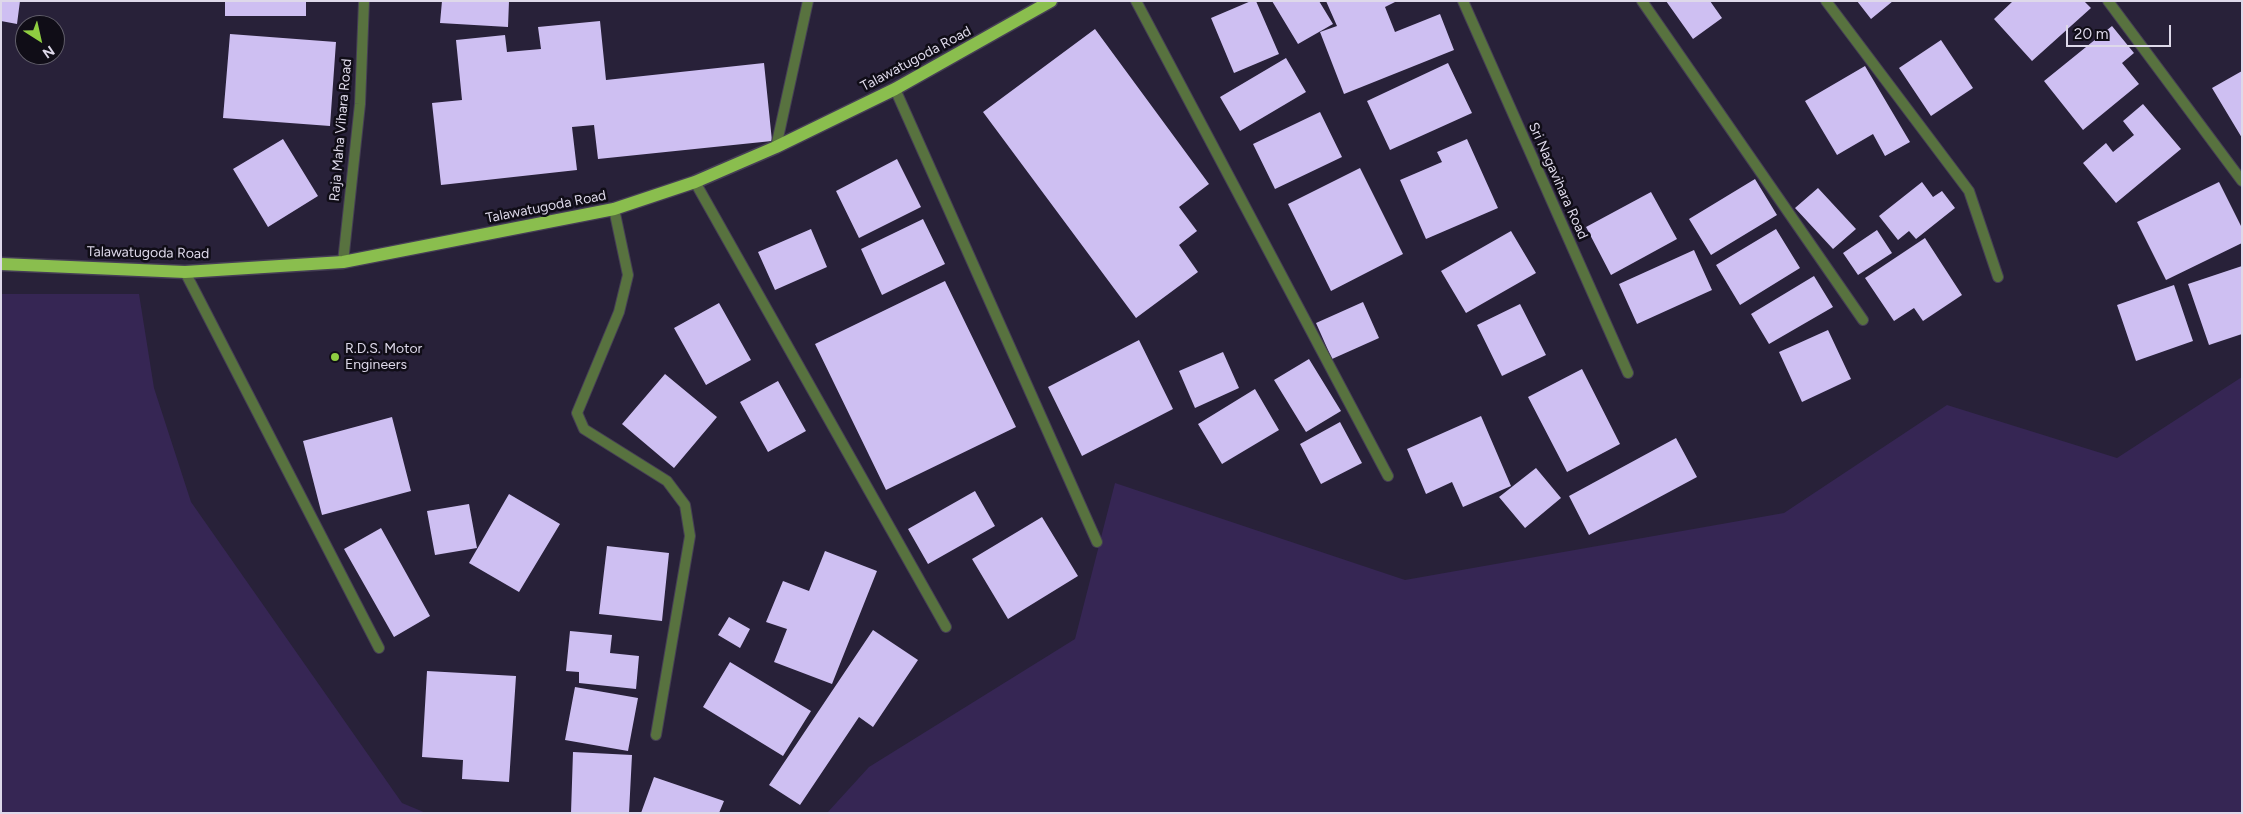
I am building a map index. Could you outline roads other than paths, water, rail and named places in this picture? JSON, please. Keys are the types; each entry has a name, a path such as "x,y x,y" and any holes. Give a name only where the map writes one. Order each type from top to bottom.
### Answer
{"main road":[{"name":"Talawatugoda Road","path":"1,264 186,272 343,262 614,209 694,182 776,147 895,89 1051,1"}],"street":[{"name":"Raja Maha Vihara Road","path":"343,262 360,104 364,1"},
{"path":"776,147 808,1"},
{"path":"1136,1 1388,476"},
{"name":"Sri Nagavihara Road","path":"1463,1 1628,373"},
{"path":"1642,1 1863,320"},
{"path":"1826,1 1969,191 1998,277"},
{"path":"2108,1 2242,181"},
{"path":"895,89 1096,542"},
{"path":"694,182 946,627"},
{"path":"614,209 628,275 619,312 577,413 584,429 667,480 685,505 690,536 656,735"},
{"path":"186,272 379,648"}],"place":[{"name":"R.D.S. Motor Engineers","path":"335,357"}]}
